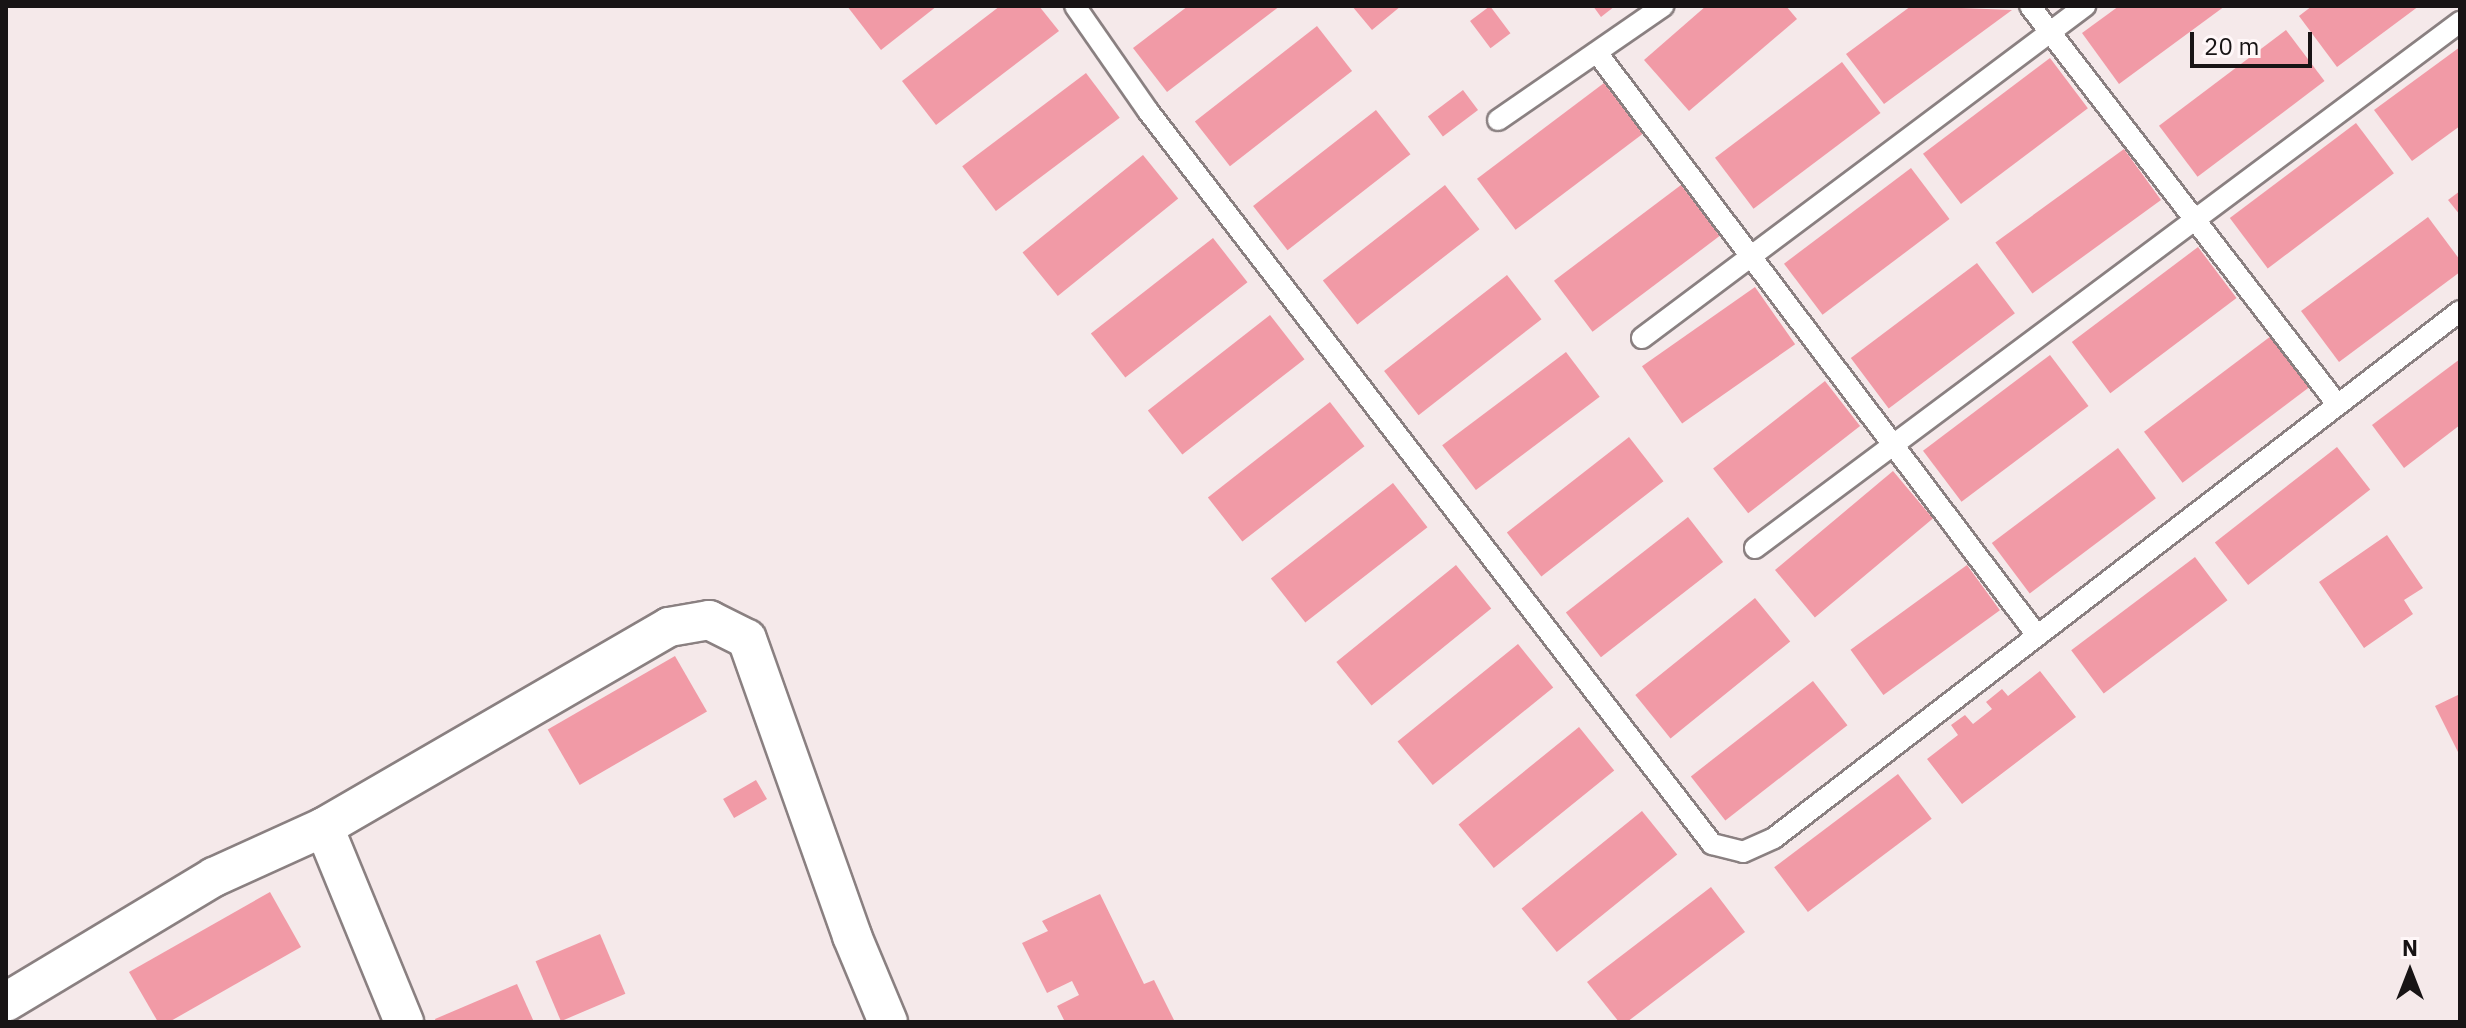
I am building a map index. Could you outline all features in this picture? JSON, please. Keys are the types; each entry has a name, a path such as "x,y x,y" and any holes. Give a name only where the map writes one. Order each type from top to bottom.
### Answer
{"street":[{"path":"6,1002 214,877 324,827 669,627 709,620 747,639 852,936 888,1022"},
{"path":"324,827 404,1022"}],"lane":[{"path":"1075,6 1148,111 1712,844 1743,852 1774,838 2460,311"},
{"path":"1498,120 1598,54 1663,6"},
{"path":"2030,6 2337,404"},
{"path":"1642,338 2085,6"},
{"path":"1755,548 2460,22"},
{"path":"1598,54 2036,634"}],"building":[{"path":"847,6 937,6 881,50"},
{"path":"1000,6 1039,6 1059,31 936,125 902,81"},
{"path":"1188,6 1280,6 1167,92 1133,48"},
{"path":"1352,6 1401,6 1372,30"},
{"path":"1490,6 1510,33 1490,48 1470,21"},
{"path":"1593,6 1615,6 1601,17"},
{"path":"1706,6 1786,6 1797,19 1689,111 1644,60"},
{"path":"1911,6 2012,10 1884,104 1846,54"},
{"path":"2119,6 2225,6 2119,84 2082,33"},
{"path":"2312,6 2419,6 2337,67 2299,16"},
{"path":"1317,26 1352,71 1230,166 1195,121"},
{"path":"2286,30 2325,81 2198,177 2159,126"},
{"path":"2460,47 2460,126 2412,161 2374,110"},
{"path":"2050,58 2088,108 1961,204 1923,154"},
{"path":"1842,62 1881,113 1754,209 1715,158"},
{"path":"1086,73 1120,118 996,211 962,166"},
{"path":"1604,83 1643,134 1516,230 1477,179"},
{"path":"1463,90 1478,110 1443,136 1428,116"},
{"path":"1376,110 1410,154 1288,250 1253,206"},
{"path":"2356,123 2394,173 2268,268 2230,218"},
{"path":"2124,149 2161,200 2032,293 1995,242"},
{"path":"1143,155 1178,199 1058,296 1023,253"},
{"path":"1911,168 1950,219 1823,315 1784,264"},
{"path":"1445,185 1479,229 1357,325 1323,280"},
{"path":"1681,185 1720,236 1593,332 1554,281"},
{"path":"2460,191 2460,215 2448,200"},
{"path":"2428,217 2460,260 2460,272 2339,362 2301,311"},
{"path":"1213,238 1247,282 1125,378 1091,333"},
{"path":"2198,247 2237,298 2110,393 2072,342"},
{"path":"1977,263 2015,313 1889,408 1851,358"},
{"path":"1507,275 1541,319 1419,415 1384,371"},
{"path":"1755,287 1795,344 1682,423 1642,366"},
{"path":"1270,315 1304,359 1182,455 1148,410"},
{"path":"2271,336 2310,387 2183,483 2144,432"},
{"path":"1566,352 1600,397 1476,490 1442,445"},
{"path":"2050,355 2089,406 1962,502 1923,451"},
{"path":"2460,359 2460,425 2404,468 2372,425"},
{"path":"1825,381 1860,426 1748,513 1713,468"},
{"path":"1330,402 1364,446 1242,542 1208,497"},
{"path":"1629,437 1663,481 1541,577 1507,532"},
{"path":"2337,447 2370,490 2248,585 2215,542"},
{"path":"2118,448 2156,498 2030,593 1992,543"},
{"path":"1893,471 1933,518 1815,617 1775,570"},
{"path":"1393,483 1427,527 1305,623 1271,578"},
{"path":"1688,517 1723,562 1601,657 1566,612"},
{"path":"2387,535 2423,588 2404,600 2413,614 2364,648 2319,582"},
{"path":"2195,557 2227,600 2104,693 2071,650"},
{"path":"1456,565 1491,609 1372,705 1336,662"},
{"path":"1967,565 2000,610 1883,695 1851,650"},
{"path":"1755,598 1790,642 1671,738 1635,695"},
{"path":"1518,644 1553,688 1433,785 1398,742"},
{"path":"675,656 707,711 580,785 548,730"},
{"path":"2040,671 2076,717 1962,804 1927,759 1958,735 1951,725 1965,715 1973,724 1992,709 1986,702 2002,689 2008,696"},
{"path":"1813,681 1847,725 1725,821 1691,776"},
{"path":"2460,694 2460,756 2435,706"},
{"path":"1579,727 1614,771 1494,868 1459,825"},
{"path":"1898,774 1932,819 1808,912 1774,867"},
{"path":"756,780 767,799 734,818 723,799"},
{"path":"1642,811 1677,855 1557,952 1522,909"},
{"path":"1711,887 1745,932 1627,1022 1619,1022 1587,982"},
{"path":"270,892 301,947 169,1022 158,1022 129,972"},
{"path":"1100,894 1144,984 1154,980 1175,1022 1065,1022 1057,1006 1079,995 1072,981 1047,993 1022,943 1048,931 1042,921"},
{"path":"600,934 625,994 561,1021 536,961"},
{"path":"517,984 534,1022 436,1022 435,1019"}]}
